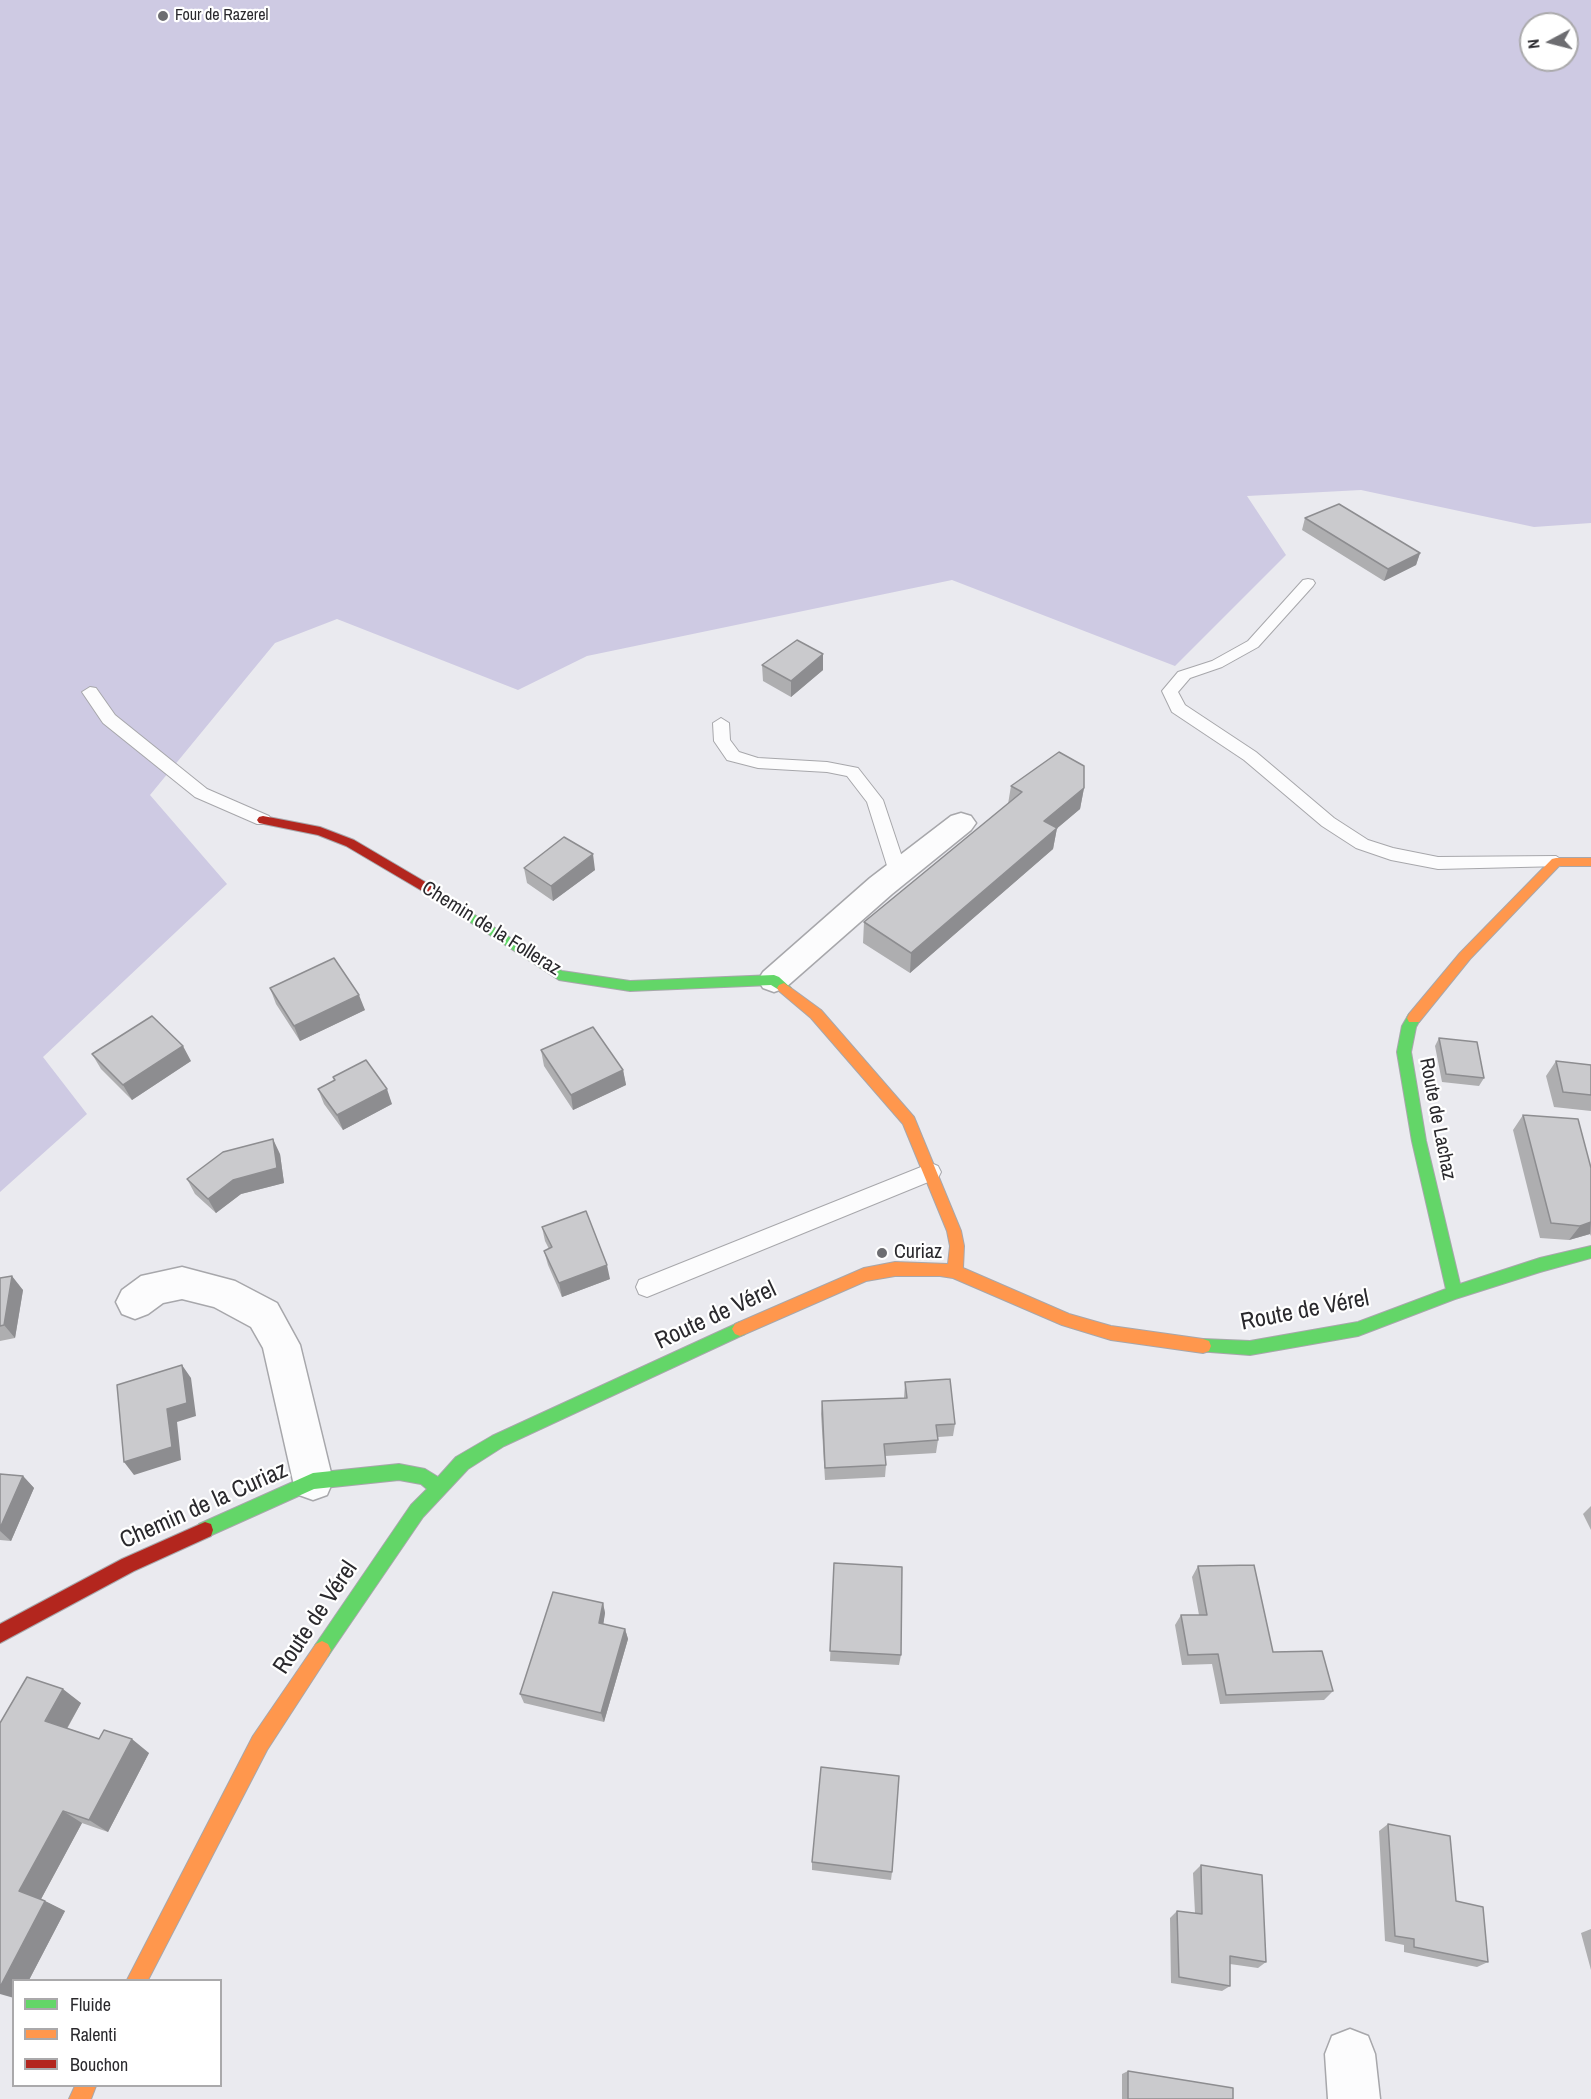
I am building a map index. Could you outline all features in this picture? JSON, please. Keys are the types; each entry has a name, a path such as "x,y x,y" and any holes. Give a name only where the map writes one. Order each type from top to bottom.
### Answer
{"street":[{"name":"Chemin de la Folleraz","path":"263,820 320,831 350,843 404,873 507,944 559,975 630,986 774,980"},
{"path":"955,1272 957,1246 954,1231 932,1172 909,1121 816,1014 774,980 898,873 961,823"},
{"path":"1556,862 1591,862"},
{"name":"Route de Lachaz","path":"1454,1293 1419,1140 1404,1052 1408,1026 1423,1004 1465,956 1556,862"},
{"name":"Route de Vérel","path":"138,1979 260,1743 379,1564 417,1511 438,1487 462,1463 498,1441 817,1294 864,1275 896,1269 940,1269 955,1272 1067,1320 1111,1332 1201,1346 1250,1348 1359,1329 1454,1293 1540,1265 1591,1252"},
{"path":"135,1302 154,1288 182,1283 222,1293 264,1315 281,1346 313,1481"},
{"name":"Chemin de la Curiaz","path":"0,1634 128,1564 313,1481 399,1472 425,1477 438,1487"}],"lane":[{"path":"1308,583 1253,644 1217,664 1184,675 1170,691 1178,708 1250,756 1328,822 1362,844 1390,854 1438,863 1556,862"},
{"name":"Chemin de la Folleraz","path":"90,692 109,719 201,793 263,820"},
{"path":"721,723 722,741 733,756 758,763 827,767 852,772 875,800 898,873"},
{"path":"647,1287 932,1172"}],"shaded area":[{"path":"0,0 1591,0 1591,523 1534,527 1361,490 1247,496 1286,555 1175,666 952,580 587,656 518,690 337,619 275,643 150,795 227,884 43,1057 87,1114 0,1192"}],"building":[{"path":"1339,504 1420,553 1388,569 1305,518"},
{"path":"797,640 823,654 791,681 762,665"},
{"path":"1059,752 1084,766 1084,788 1044,821 1057,828 911,953 864,922 1022,792 1011,786"},
{"path":"564,837 593,854 551,886 524,868"},
{"path":"334,958 359,995 294,1026 270,988"},
{"path":"152,1016 183,1046 123,1085 92,1054"},
{"path":"593,1027 623,1070 571,1095 541,1050"},
{"path":"1439,1038 1477,1042 1484,1078 1446,1074"},
{"path":"366,1060 387,1089 337,1115 318,1089 335,1080 333,1077"},
{"path":"1556,1061 1591,1065 1591,1095 1563,1092"},
{"path":"1523,1115 1578,1119 1591,1168 1591,1222 1580,1226 1551,1223"},
{"path":"273,1139 277,1168 233,1180 208,1199 187,1179 223,1152"},
{"path":"586,1211 607,1265 559,1283 544,1251 552,1247 542,1227"},
{"path":"12,1276 4,1325 0,1326 0,1278"},
{"path":"182,1365 187,1403 167,1409 172,1447 124,1462 117,1385"},
{"path":"950,1379 955,1424 936,1425 938,1440 884,1444 886,1465 825,1468 822,1401 907,1398 905,1382"},
{"path":"0,1474 23,1476 0,1528"},
{"path":"834,1563 902,1567 901,1655 830,1651"},
{"path":"1254,1565 1273,1652 1322,1651 1333,1691 1226,1695 1218,1654 1188,1655 1181,1615 1207,1615 1198,1566"},
{"path":"553,1592 603,1603 599,1623 625,1629 601,1713 520,1694"},
{"path":"27,1677 63,1689 45,1721 99,1739 104,1730 132,1739 89,1820 63,1811 19,1891 45,1901 0,1987 0,1723"},
{"path":"821,1767 899,1776 892,1872 812,1862"},
{"path":"1388,1824 1450,1836 1456,1901 1483,1907 1488,1962 1414,1947 1414,1939 1395,1936"},
{"path":"1201,1865 1262,1875 1266,1962 1230,1956 1230,1986 1179,1977 1177,1911 1202,1914"},
{"path":"1128,2071 1233,2088 1233,2099 1128,2099"}],"traffic: fast":[{"path":"428,889 559,975 630,986 774,980 784,988"},
{"path":"1414,1018 1409,1026 1404,1052 1419,1141 1454,1293"},
{"path":"1203,1346 1250,1348 1358,1329 1454,1293 1540,1265 1591,1252"},
{"path":"322,1650 417,1511 462,1463 498,1441 740,1329"},
{"path":"205,1530 313,1481 399,1472 425,1477 438,1487"}],"traffic: slow":[{"path":"1414,1018 1465,956 1556,862 1591,862"},
{"path":"784,988 816,1014 909,1121 954,1231 957,1246 955,1272"},
{"path":"740,1329 864,1275 895,1269 940,1269 955,1272 1067,1320 1111,1333 1203,1346"},
{"path":"138,1979 260,1743 322,1650"},
{"path":"80,2099 86,2087"}],"traffic: jam":[{"path":"263,820 320,831 350,843 428,889"},
{"path":"0,1634 128,1565 205,1530"}],"place":[{"name":"Four de Razerel","path":"163,16"},
{"name":"Curiaz","path":"882,1253"}]}
